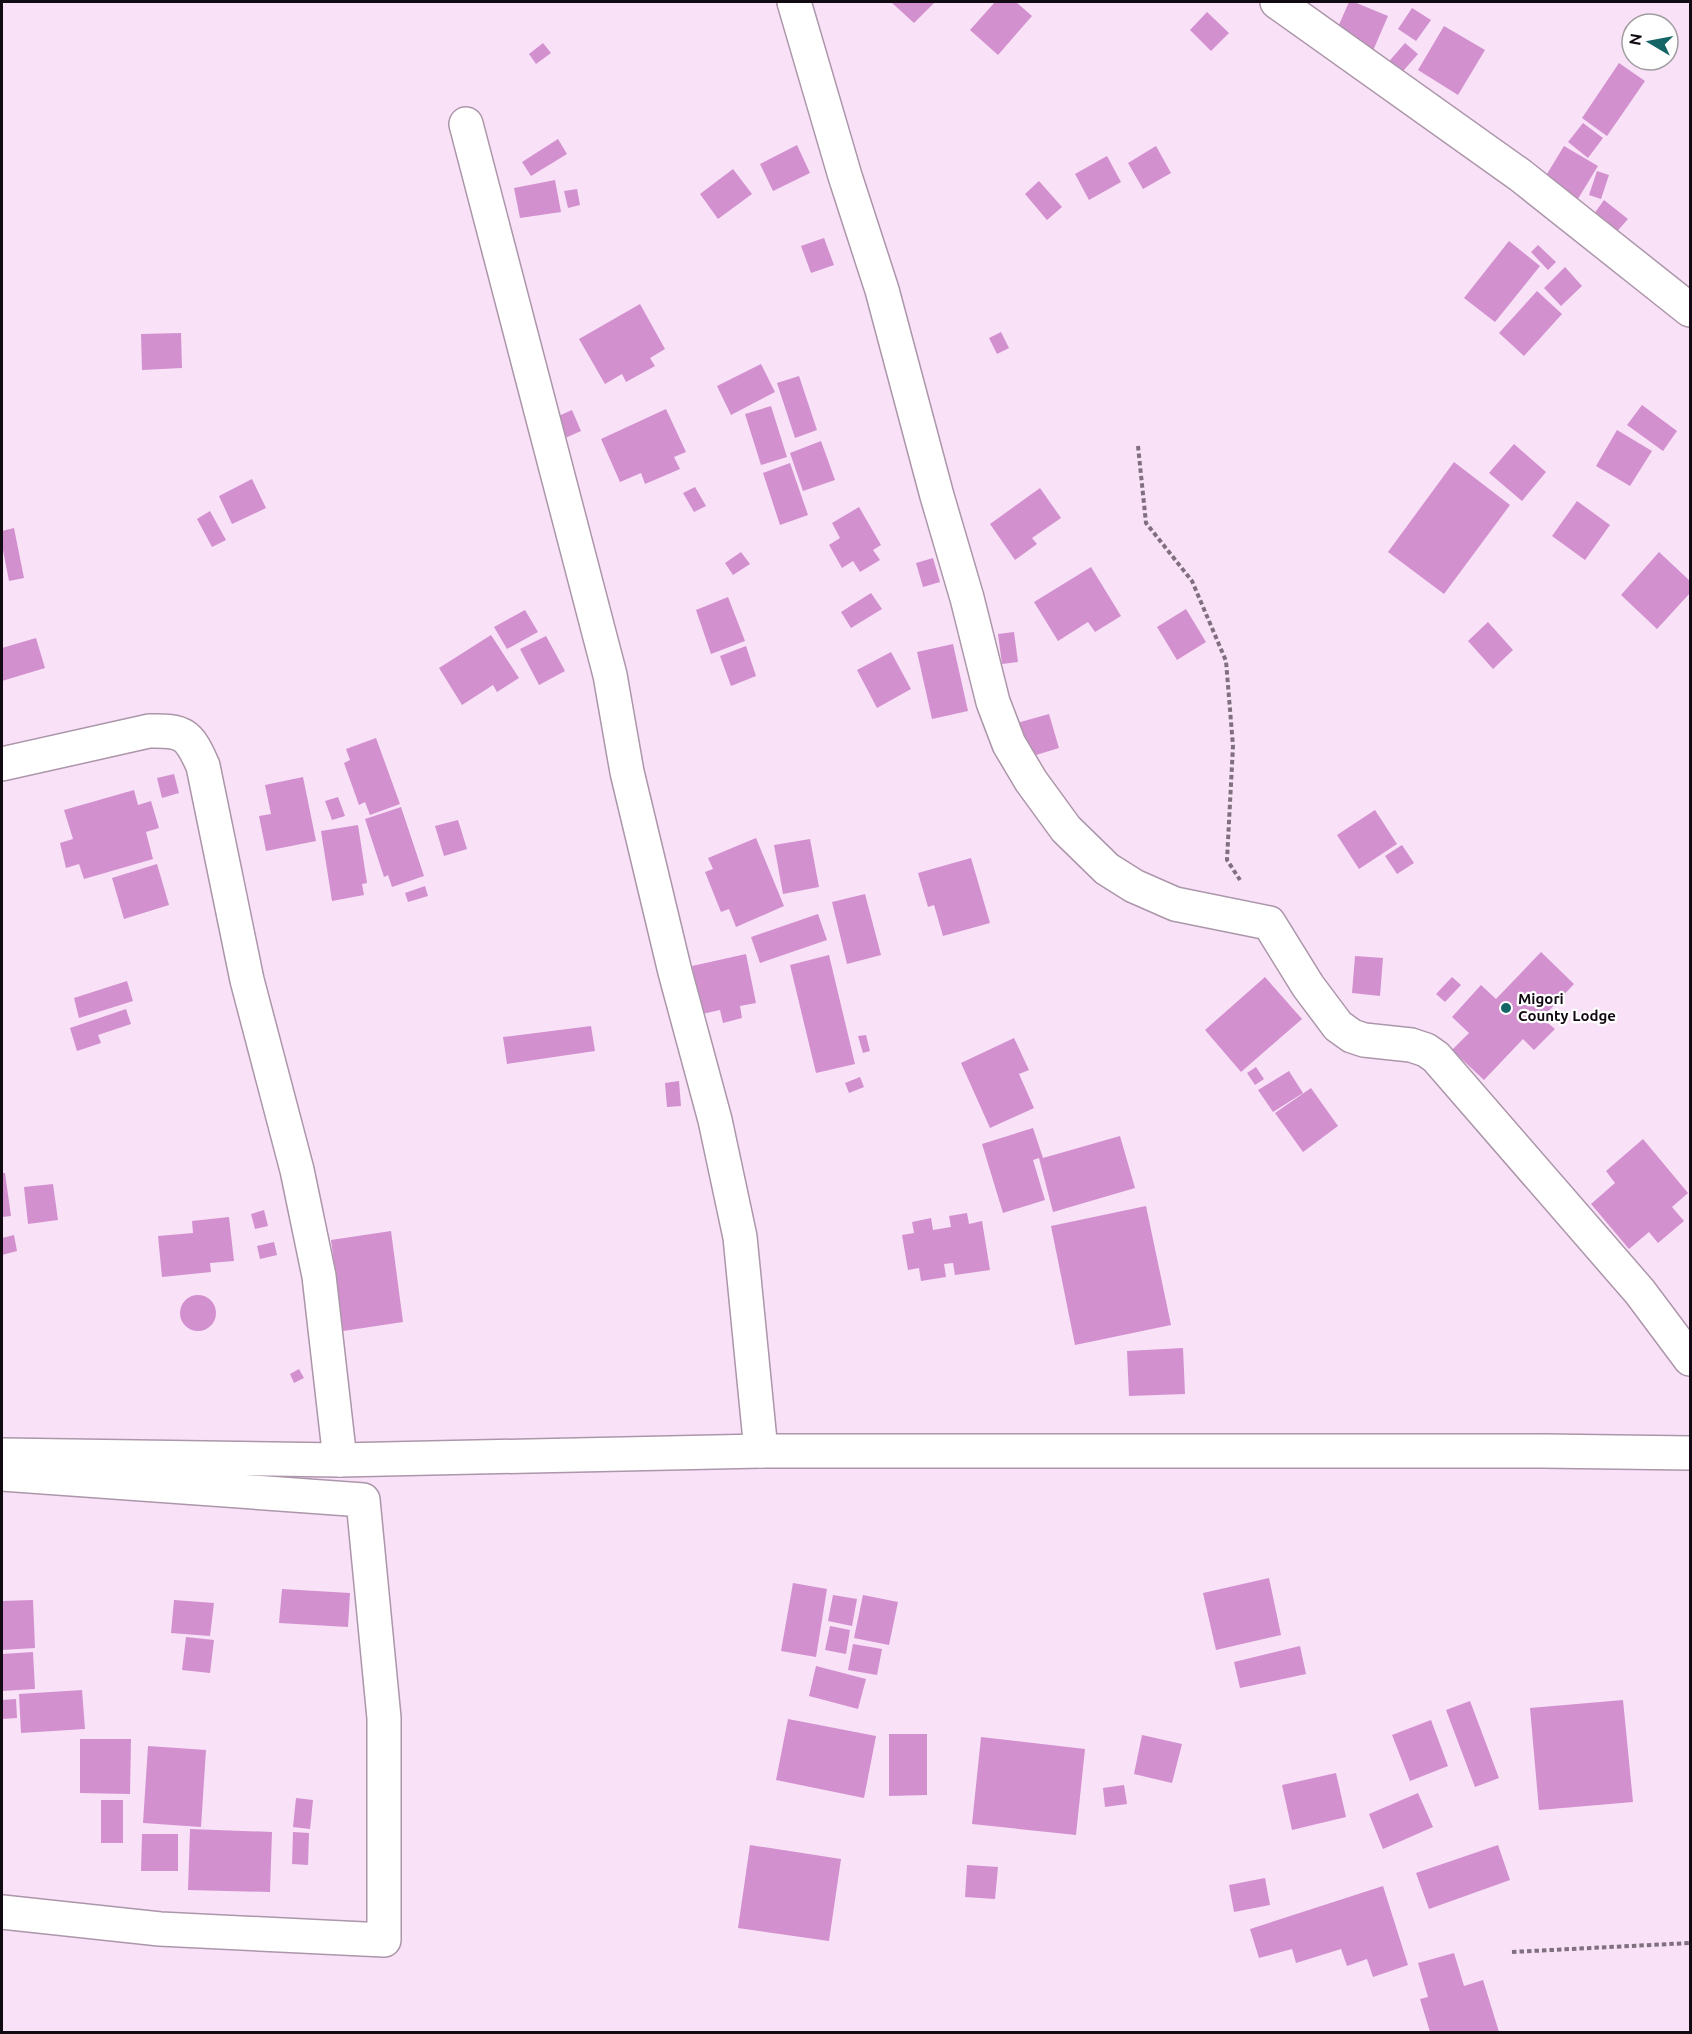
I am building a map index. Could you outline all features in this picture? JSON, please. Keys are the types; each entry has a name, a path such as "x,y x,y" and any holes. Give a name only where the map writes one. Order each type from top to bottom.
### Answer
{"main road":[{"path":"795,2 845,176 882,290 967,598 993,702 1009,744 1031,781 1066,829 1107,869 1134,886 1175,904 1269,923 1308,986 1338,1026 1352,1036 1364,1040 1411,1045 1426,1050 1448,1068 1640,1292 1690,1359"},
{"path":"1277,2 1520,176 1690,310"},
{"path":"466,124 610,675 630,783 675,972 715,1120 740,1237 761,1451"},
{"path":"2,764 149,731 172,730 185,736 196,749 203,766 247,980 297,1170 320,1275 340,1460"},
{"path":"2,1455 340,1460 761,1451 1690,1453"},
{"path":"2,1474 363,1500 384,1718 384,1941 160,1929 2,1912"}],"path":[{"path":"1138,446 1146,523 1192,581 1226,661 1233,746 1227,860 1269,923"},
{"path":"1512,1953 1690,1943"}],"building":[{"path":"891,2 935,2 914,23"},
{"path":"995,2 1016,2 1032,16 998,55 970,30"},
{"path":"1349,2 1388,16 1372,53 1334,36"},
{"path":"1412,8 1431,20 1416,41 1398,29"},
{"path":"1207,12 1229,33 1211,51 1190,30"},
{"path":"1444,26 1485,50 1458,95 1418,70"},
{"path":"543,43 551,53 536,64 529,54"},
{"path":"1405,43 1418,54 1397,78 1385,66"},
{"path":"1619,63 1620,72 1632,72 1645,81 1607,136 1582,118"},
{"path":"1583,123 1603,138 1588,158 1568,142"},
{"path":"558,139 567,154 531,176 522,162"},
{"path":"797,145 810,173 773,191 760,164"},
{"path":"1156,146 1171,173 1143,189 1128,163"},
{"path":"1564,146 1598,166 1573,207 1539,187"},
{"path":"1107,156 1121,182 1089,200 1075,174"},
{"path":"733,169 752,194 718,219 700,194"},
{"path":"1597,171 1609,175 1601,199 1589,195"},
{"path":"555,180 561,212 520,218 514,188"},
{"path":"1039,181 1062,207 1047,220 1025,194"},
{"path":"577,189 580,205 568,208 564,191"},
{"path":"1604,200 1628,219 1613,236 1591,218"},
{"path":"824,238 834,265 811,273 801,246"},
{"path":"1509,241 1540,266 1495,322 1464,298"},
{"path":"1538,245 1556,262 1548,270 1531,252"},
{"path":"1565,267 1582,286 1561,306 1544,288"},
{"path":"1537,291 1562,314 1524,356 1499,333"},
{"path":"640,304 665,349 650,358 655,366 626,382 622,374 605,384 579,339"},
{"path":"1001,332 1009,348 997,354 989,338"},
{"path":"181,333 182,368 142,370 141,334"},
{"path":"761,364 775,392 731,415 717,386"},
{"path":"799,376 817,430 795,438 777,383"},
{"path":"1642,405 1677,431 1663,451 1627,425"},
{"path":"771,406 787,457 761,465 745,414"},
{"path":"666,409 686,452 674,457 680,469 645,484 641,473 620,482 601,439"},
{"path":"572,410 581,431 563,439 554,418"},
{"path":"1617,430 1652,451 1630,486 1596,466"},
{"path":"821,441 835,480 803,491 790,453"},
{"path":"1514,444 1546,472 1522,501 1489,473"},
{"path":"1454,462 1510,505 1444,594 1388,552"},
{"path":"790,463 808,515 780,525 763,473"},
{"path":"252,479 266,508 232,524 219,496"},
{"path":"695,487 706,506 694,512 683,493"},
{"path":"1040,488 1061,518 1032,538 1037,544 1015,560 990,524"},
{"path":"1577,501 1610,525 1585,560 1552,536"},
{"path":"859,507 881,545 873,550 880,560 860,572 853,561 842,568 829,545 840,538 832,523"},
{"path":"210,511 226,540 212,547 197,519"},
{"path":"14,528 24,578 9,581 2,545 2,531"},
{"path":"741,552 750,564 733,575 725,563"},
{"path":"1659,552 1690,581 1690,593 1657,629 1621,595"},
{"path":"933,558 940,582 923,587 916,563"},
{"path":"1091,567 1121,616 1095,632 1088,622 1058,641 1034,602"},
{"path":"871,593 882,609 851,628 841,612"},
{"path":"728,597 745,641 711,654 696,610"},
{"path":"1186,609 1206,642 1177,660 1157,627"},
{"path":"525,610 538,632 507,649 494,627"},
{"path":"1488,622 1513,650 1493,669 1468,641"},
{"path":"1014,632 1018,662 1002,664 998,634"},
{"path":"491,635 519,678 497,692 493,685 462,705 439,668"},
{"path":"546,636 565,671 539,685 520,649"},
{"path":"36,638 45,668 2,681 2,648"},
{"path":"953,644 968,711 932,719 917,652"},
{"path":"746,646 756,676 731,686 720,656"},
{"path":"891,652 911,689 877,708 857,670"},
{"path":"1049,714 1059,748 1023,759 1013,724"},
{"path":"376,738 400,804 370,815 365,802 359,805 344,763 350,760 346,749"},
{"path":"174,774 179,793 162,798 157,778"},
{"path":"303,777 316,841 266,851 259,816 271,814 265,785"},
{"path":"134,790 138,805 151,801 159,828 146,832 153,859 84,879 79,864 66,868 60,843 73,839 64,810"},
{"path":"338,797 345,816 332,820 325,801"},
{"path":"401,807 424,876 392,887 388,875 384,877 365,819"},
{"path":"1375,810 1397,844 1359,869 1337,835"},
{"path":"458,820 467,849 444,856 435,826"},
{"path":"358,825 367,883 362,884 364,895 332,901 321,831"},
{"path":"756,838 784,906 736,927 729,909 721,912 705,872 713,869 708,858"},
{"path":"810,839 819,887 783,894 774,845"},
{"path":"1402,845 1414,863 1397,874 1385,856"},
{"path":"971,858 990,923 943,936 934,905 928,907 918,873"},
{"path":"157,864 169,905 124,919 112,878"},
{"path":"425,886 428,896 408,902 405,893"},
{"path":"865,894 881,955 847,964 832,902"},
{"path":"818,914 827,940 760,963 751,937"},
{"name":"Migori County Lodge","path":"1541,952 1574,984 1542,1018 1555,1029 1534,1050 1523,1039 1484,1080 1452,1050 1469,1033 1452,1017 1481,985 1496,999"},
{"path":"746,954 756,1003 740,1006 742,1018 723,1023 720,1010 702,1014 692,966"},
{"path":"829,955 855,1064 816,1073 790,965"},
{"path":"1355,956 1383,958 1380,996 1352,993"},
{"path":"1265,977 1302,1019 1241,1072 1205,1030"},
{"path":"1452,977 1461,985 1445,1002 1436,994"},
{"path":"127,981 133,1001 79,1018 74,998"},
{"path":"126,1009 131,1024 98,1035 101,1043 77,1051 70,1028"},
{"path":"591,1026 595,1051 507,1064 503,1037"},
{"path":"866,1035 870,1051 863,1053 858,1036"},
{"path":"1014,1038 1029,1070 1019,1074 1034,1108 990,1128 961,1063"},
{"path":"1256,1067 1264,1079 1255,1085 1247,1073"},
{"path":"1289,1071 1303,1093 1273,1112 1258,1090"},
{"path":"860,1077 864,1087 849,1093 845,1083"},
{"path":"679,1081 681,1106 667,1107 665,1083"},
{"path":"1311,1088 1338,1126 1303,1152 1275,1113"},
{"path":"1033,1128 1043,1158 1120,1136 1135,1188 1053,1212 1039,1158 1033,1160 1045,1200 1003,1213 982,1144"},
{"path":"1643,1139 1688,1193 1672,1207 1684,1221 1658,1243 1649,1232 1629,1249 1591,1204 1615,1183 1606,1171"},
{"path":"2,1173 5,1173 11,1216 2,1217"},
{"path":"53,1184 58,1220 28,1224 24,1187"},
{"path":"1146,1206 1171,1325 1075,1345 1051,1226"},
{"path":"264,1210 268,1226 255,1229 251,1214"},
{"path":"967,1213 969,1224 982,1221 990,1270 955,1275 953,1263 944,1264 946,1277 921,1281 919,1268 908,1270 902,1235 914,1233 912,1222 931,1218 933,1230 951,1227 949,1216"},
{"path":"229,1217 234,1261 210,1263 211,1272 162,1277 158,1236 193,1233 192,1221"},
{"path":"391,1231 403,1322 343,1331 331,1240"},
{"path":"14,1235 17,1251 2,1255 2,1238"},
{"path":"274,1242 277,1255 260,1259 257,1246"},
{"path":"198,1295 211,1300 216,1313 211,1326 198,1331 185,1326 180,1313 185,1300"},
{"path":"1183,1348 1185,1394 1129,1396 1127,1351"},
{"path":"299,1369 304,1378 294,1383 290,1374"},
{"path":"1269,1578 1281,1635 1216,1650 1203,1593"},
{"path":"793,1583 827,1589 816,1657 781,1651"},
{"path":"282,1589 350,1593 348,1627 279,1623"},
{"path":"833,1595 857,1599 852,1626 828,1621"},
{"path":"863,1595 898,1602 889,1645 854,1638"},
{"path":"33,1600 35,1648 2,1650 2,1601"},
{"path":"174,1600 214,1603 210,1636 171,1633"},
{"path":"830,1626 850,1630 846,1654 825,1650"},
{"path":"186,1637 214,1640 210,1673 182,1670"},
{"path":"853,1644 882,1649 877,1675 848,1670"},
{"path":"1300,1646 1306,1674 1240,1688 1234,1662"},
{"path":"33,1652 35,1689 2,1691 2,1654"},
{"path":"816,1666 866,1679 858,1709 809,1696"},
{"path":"82,1690 85,1729 21,1733 19,1694"},
{"path":"16,1699 17,1718 2,1719 2,1700"},
{"path":"1623,1700 1633,1802 1539,1810 1530,1708"},
{"path":"1470,1701 1499,1778 1475,1787 1446,1710"},
{"path":"788,1719 876,1736 864,1798 776,1780"},
{"path":"1431,1720 1448,1766 1410,1781 1392,1735"},
{"path":"889,1734 927,1734 927,1795 889,1796"},
{"path":"1142,1735 1182,1744 1172,1783 1134,1774"},
{"path":"981,1737 1085,1749 1076,1835 972,1824"},
{"path":"80,1739 131,1739 130,1794 80,1793"},
{"path":"148,1746 206,1750 201,1827 143,1823"},
{"path":"1336,1773 1346,1817 1292,1830 1282,1785"},
{"path":"1124,1785 1127,1804 1105,1807 1103,1788"},
{"path":"1418,1793 1433,1827 1383,1849 1369,1814"},
{"path":"296,1798 313,1800 310,1829 293,1827"},
{"path":"101,1800 123,1800 123,1843 101,1843"},
{"path":"190,1829 272,1832 270,1892 188,1890"},
{"path":"293,1832 309,1833 308,1865 292,1864"},
{"path":"142,1834 178,1834 178,1871 141,1871"},
{"path":"750,1845 841,1859 829,1941 738,1928"},
{"path":"1498,1845 1510,1880 1429,1909 1416,1873"},
{"path":"967,1865 998,1867 995,1899 965,1897"},
{"path":"1265,1878 1270,1905 1234,1912 1229,1885"},
{"path":"1383,1886 1408,1965 1373,1977 1367,1959 1347,1966 1341,1949 1296,1963 1292,1949 1259,1958 1250,1929"},
{"path":"1454,1953 1464,1986 1483,1980 1499,2032 1430,2032 1420,1999 1428,1997 1418,1963"}],"place":[{"name":"Migori County Lodge","path":"1506,1008"}]}
